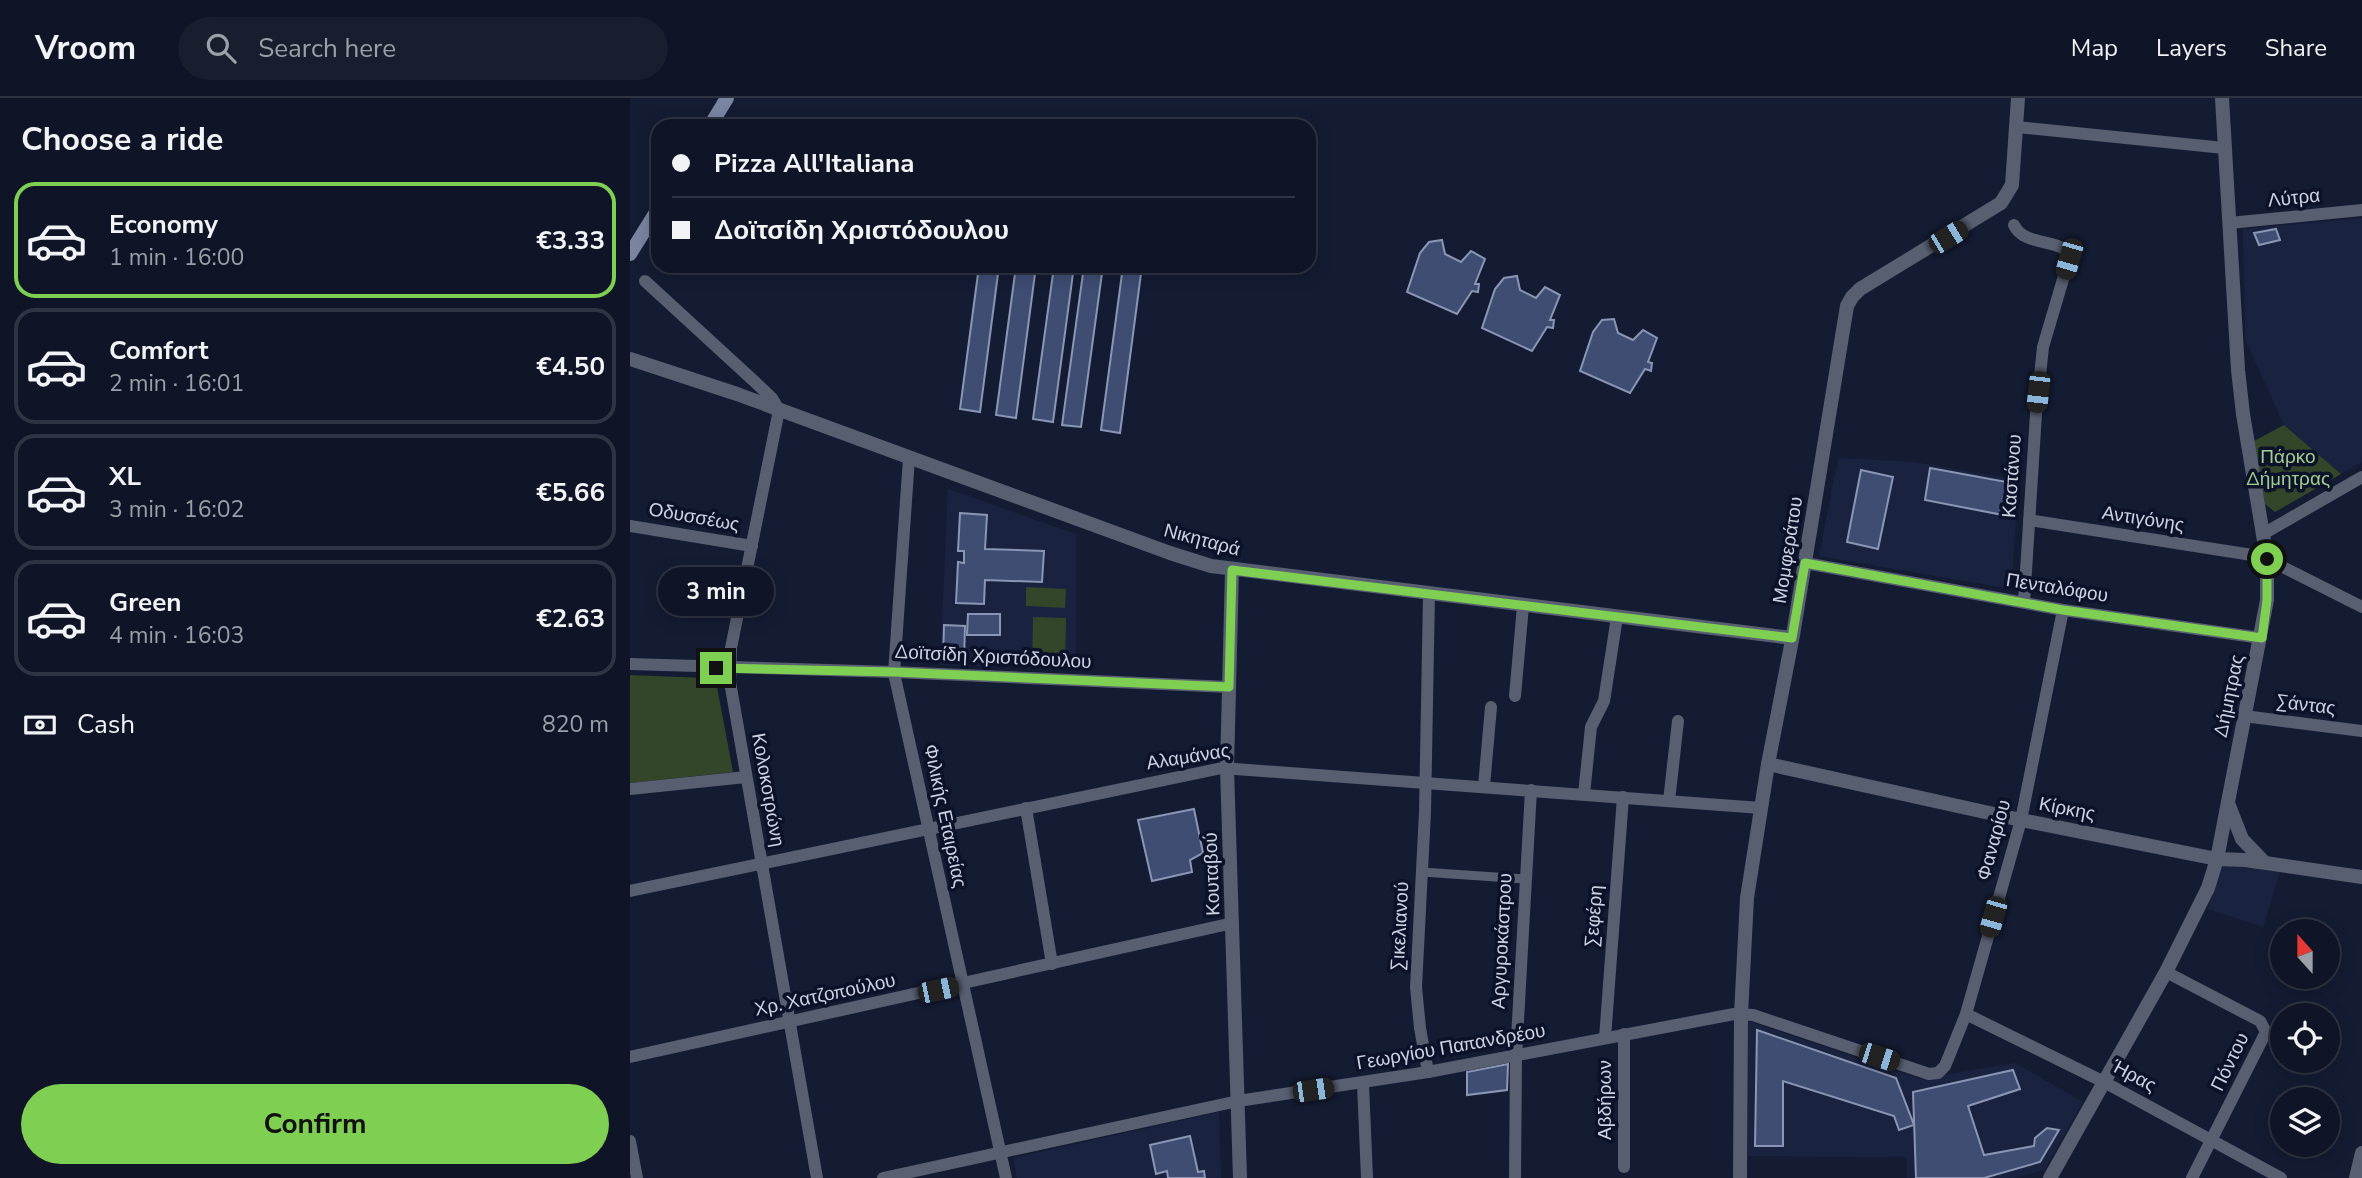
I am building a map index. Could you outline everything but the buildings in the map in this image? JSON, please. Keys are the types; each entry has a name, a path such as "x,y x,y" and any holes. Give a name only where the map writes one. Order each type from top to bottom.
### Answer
{"main road":[{"path":"714,119 727,98"},
{"path":"630,254 651,220"}],"street":[{"name":"Μομφεράτου","path":"1740,1178 1741,1014 1747,898 1760,808 1805,563 1847,306 1860,289 2001,203 2012,185 2018,98"},
{"name":"Δήμητρας","path":"2050,1178 2166,972 2208,888 2217,859 2262,638 2267,600 2267,559 2241,400 2222,98"},
{"path":"2017,127 2224,148"},
{"name":"Λύτρα","path":"2229,223 2362,210"},
{"name":"Καστάνου","path":"2014,225 2018,233 2025,238 2063,247 2068,254 2043,347 2024,602"},
{"path":"645,281 764,390 779,410"},
{"name":"Νικηταρά","path":"630,359 779,410 1170,553 1232,570 1792,638"},
{"name":"Κολοκοτρώνη","path":"779,410 729,668 817,1178"},
{"name":"Φιλικής Εταιρείας","path":"909,458 894,673 1006,1178"},
{"path":"2263,534 2362,477"},
{"name":"Αντιγόνης","path":"2029,520 2267,559"},
{"name":"Οδυσσέως","path":"630,526 752,547"},
{"path":"2267,559 2362,607"},
{"name":"Πενταλόφου","path":"1805,563 2063,610 2262,638"},
{"name":"Κουταβού","path":"1232,570 1227,768 1240,1178"},
{"name":"Σικελιανού","path":"1428,1072 1416,987 1426,782 1429,594"},
{"path":"1515,696 1523,606"},
{"name":"Φαναρίου","path":"1938,1073 1945,1066 1966,1014 2021,820 2063,610"},
{"path":"1584,794 1591,727 1604,701 1617,617"},
{"name":"Δοϊτσίδη Χριστόδουλου","path":"630,664 1229,687"},
{"path":"1484,786 1491,707"},
{"name":"Σάντας","path":"2244,716 2362,732"},
{"path":"1669,801 1678,720"},
{"name":"Κίρκης","path":"1768,764 2021,820 2217,859 2362,877"},
{"name":"Αλαμάνας","path":"630,891 1227,768 1760,808"},
{"path":"630,789 746,777"},
{"name":"Αργυροκάστρου","path":"1515,1178 1516,1056 1531,790"},
{"name":"Σεφέρη","path":"1605,1038 1623,797"},
{"path":"2228,802 2242,839 2266,863"},
{"path":"1026,808 1052,964"},
{"path":"1422,872 1525,878"},
{"name":"Χρ. Χατζοπούλου","path":"630,1057 1233,923"},
{"name":"Πόντου","path":"2166,972 2264,1025 2266,1032 2192,1178"},
{"name":"Γεωργίου Παπανδρέου","path":"883,1178 1238,1101 1363,1084 1741,1014 1752,1015 1930,1074 1938,1073"},
{"name":"Ήρας","path":"1966,1014 2104,1082 2281,1178"},
{"name":"Αβδήρων","path":"1624,1167 1625,1034"},
{"path":"1363,1084 1367,1178"},
{"path":"630,1141 637,1178"},
{"path":"2356,1178 2362,1153"}],"shaded area":[{"path":"2362,218 2362,462 2341,474 2284,425 2245,339 2243,229"},
{"path":"1838,458 1913,462 2019,480 2011,589 1819,556"},
{"path":"948,489 1076,534 1076,669 1027,668 1019,660 1001,660 996,667 940,665"},
{"path":"2222,865 2280,872 2263,927 2208,909"},
{"path":"1748,1021 1920,1079 2015,1063 2083,1102 2044,1170 2014,1178 1907,1178 1907,1157 1748,1156"},
{"path":"1219,1112 1221,1178 1017,1178 1013,1158"}],"green space":[{"name":"Πάρκο Δήμητρας","path":"2284,425 2341,474 2275,512 2265,504 2254,441"},
{"path":"1026,587 1066,589 1065,608 1026,606"},
{"path":"1033,617 1066,618 1065,666 1032,665"},
{"path":"630,675 711,680 717,687 733,772 630,783"}],"route":[{"path":"716,668 894,672 1229,687 1232,570 1792,638 1805,563 2063,610 2262,638 2267,600 2267,559"}]}
